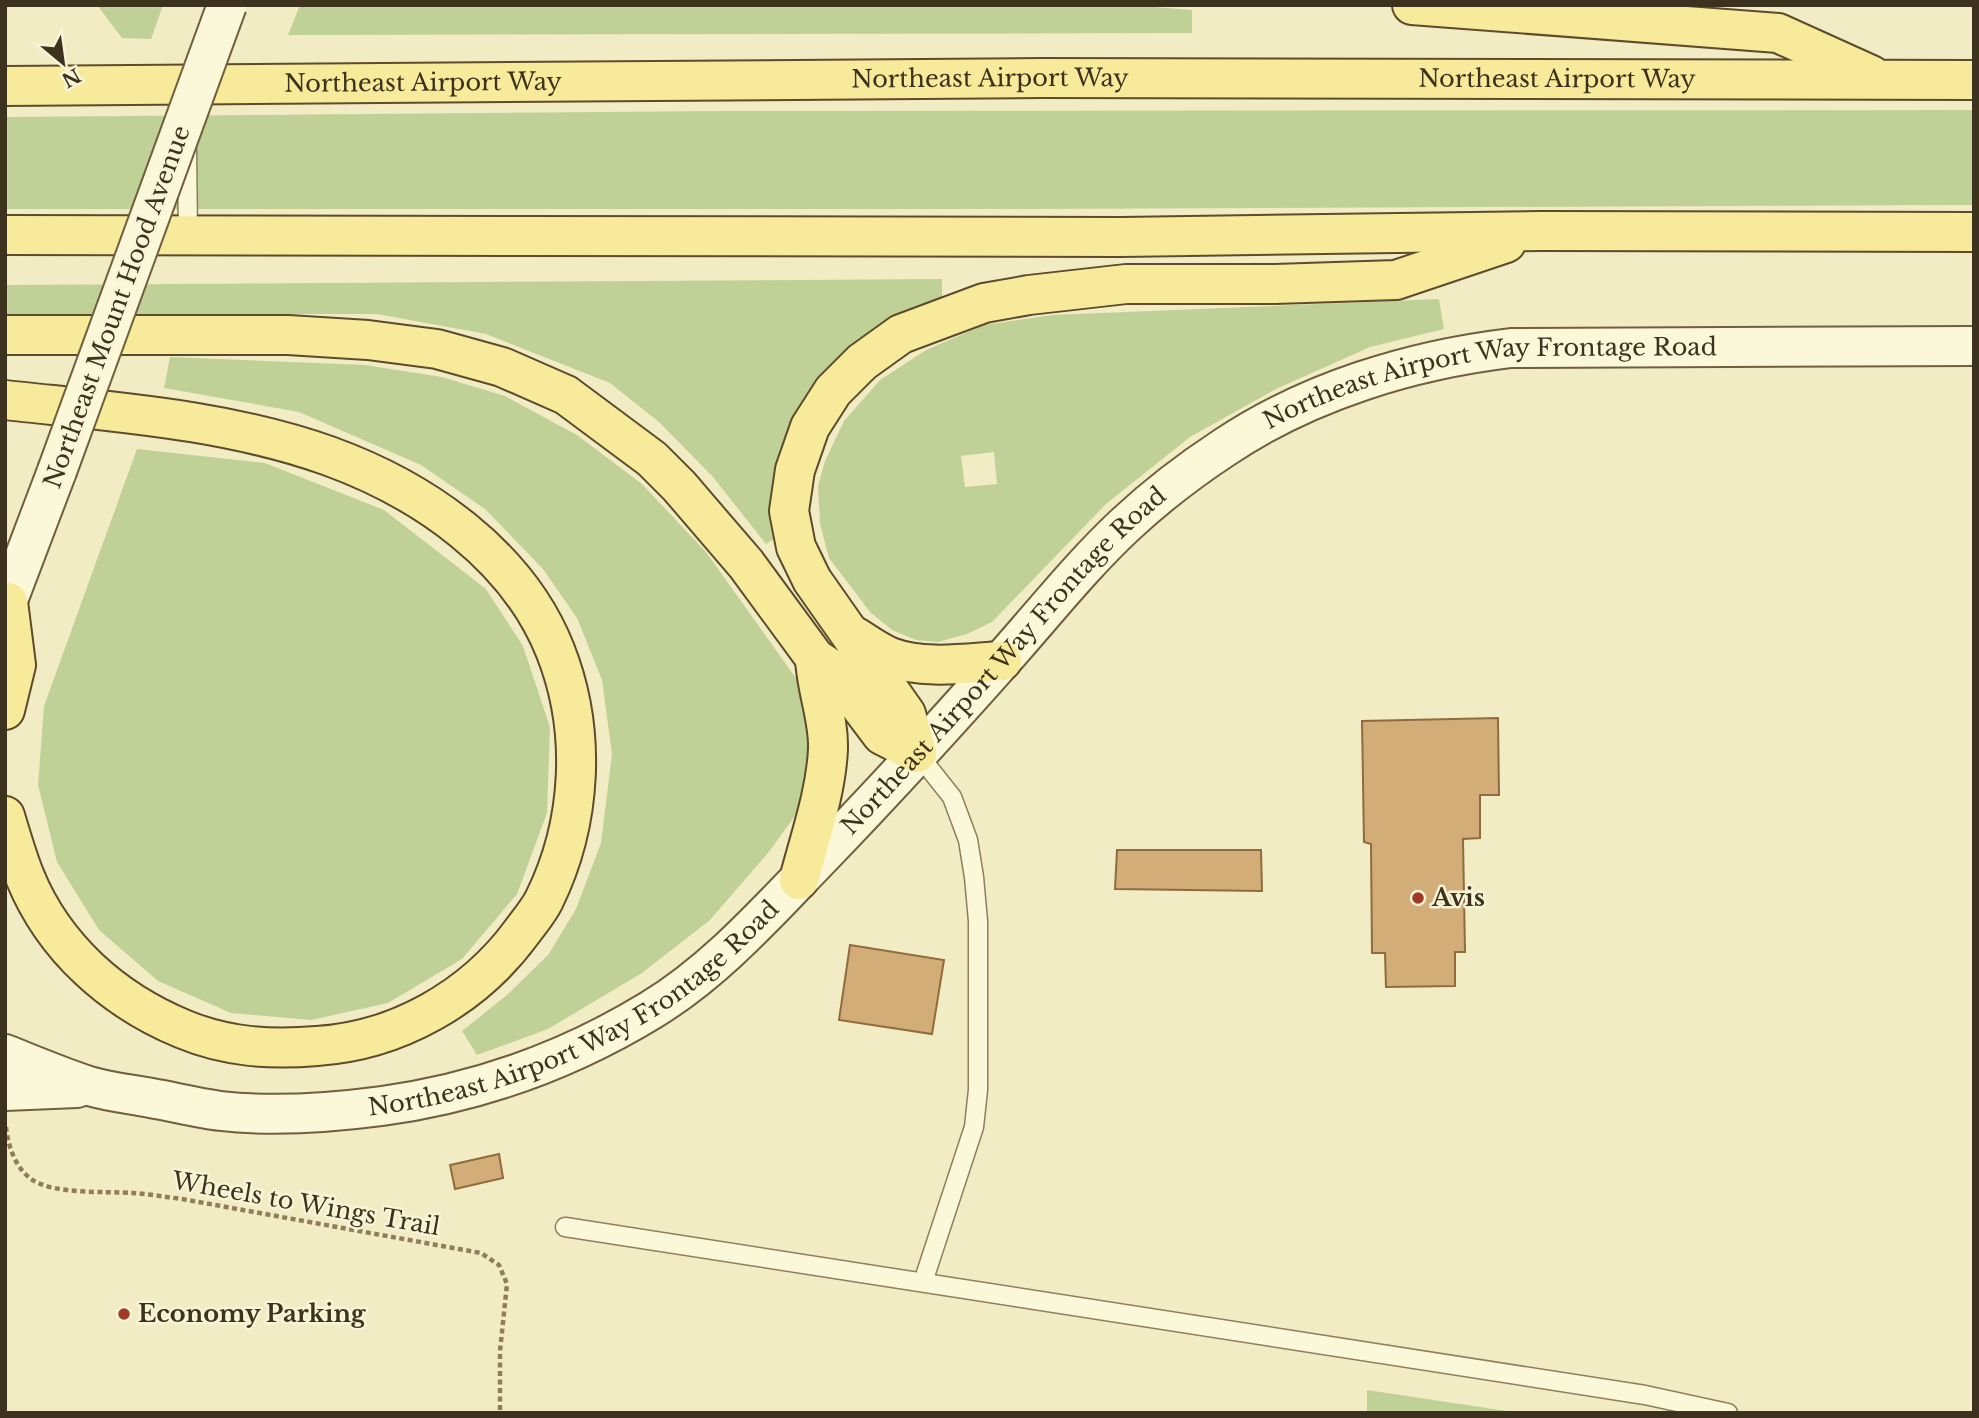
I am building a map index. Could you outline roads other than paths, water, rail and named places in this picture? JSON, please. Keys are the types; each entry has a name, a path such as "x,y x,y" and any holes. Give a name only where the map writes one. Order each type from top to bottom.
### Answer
{"main road":[{"path":"1412,5 1778,33 1882,80"},
{"name":"Northeast Airport Way","path":"5,86 1041,78 1974,80"},
{"path":"917,753 906,714 812,580 796,547 789,510 795,470 810,427 833,391 862,362 901,334 984,303 1126,284 1275,284 1396,280 1541,231"},
{"path":"5,235 1121,237 1541,231 1974,232"},
{"path":"5,335 288,335 368,340 437,349 502,367 566,396 652,459 679,486 746,564 815,658 833,670 881,735 917,753"},
{"path":"5,400 152,416 233,429 281,441 362,469 427,503 476,541 522,592 536,615 554,648 565,682 575,726 577,766 570,822 559,864 543,903 513,943 484,975 415,1021 381,1035 342,1045 284,1049 231,1045 161,1020 126,1000 87,968 55,932 26,880 5,816"},
{"path":"5,710 16,666 7,605"},
{"path":"848,632 887,656 904,661 950,665 1002,661"},
{"path":"799,880 824,784 828,746 815,658"}],"street":[{"name":"Northeast Mount Hood Avenue","path":"7,605 228,5"},
{"name":"Northeast Airport Way Frontage Road","path":"5,1054 93,1087 220,1111 273,1114 342,1112 396,1104 449,1094 504,1078 594,1042 653,1009 717,960 753,928 799,880 1127,523 1227,445 1271,420 1362,381 1438,359 1511,348 1974,346"},
{"name":"Northeast Airport Way Frontage Road","path":"5,1091 93,1087"}],"lane":[{"path":"187,85 188,236"},
{"path":"917,753 952,797 968,840 978,920 978,1090 974,1127 923,1282"},
{"path":"565,1227 1645,1395 1728,1413"}],"place":[{"name":"Avis","path":"1418,898"},
{"name":"Economy Parking","path":"124,1314"}]}
